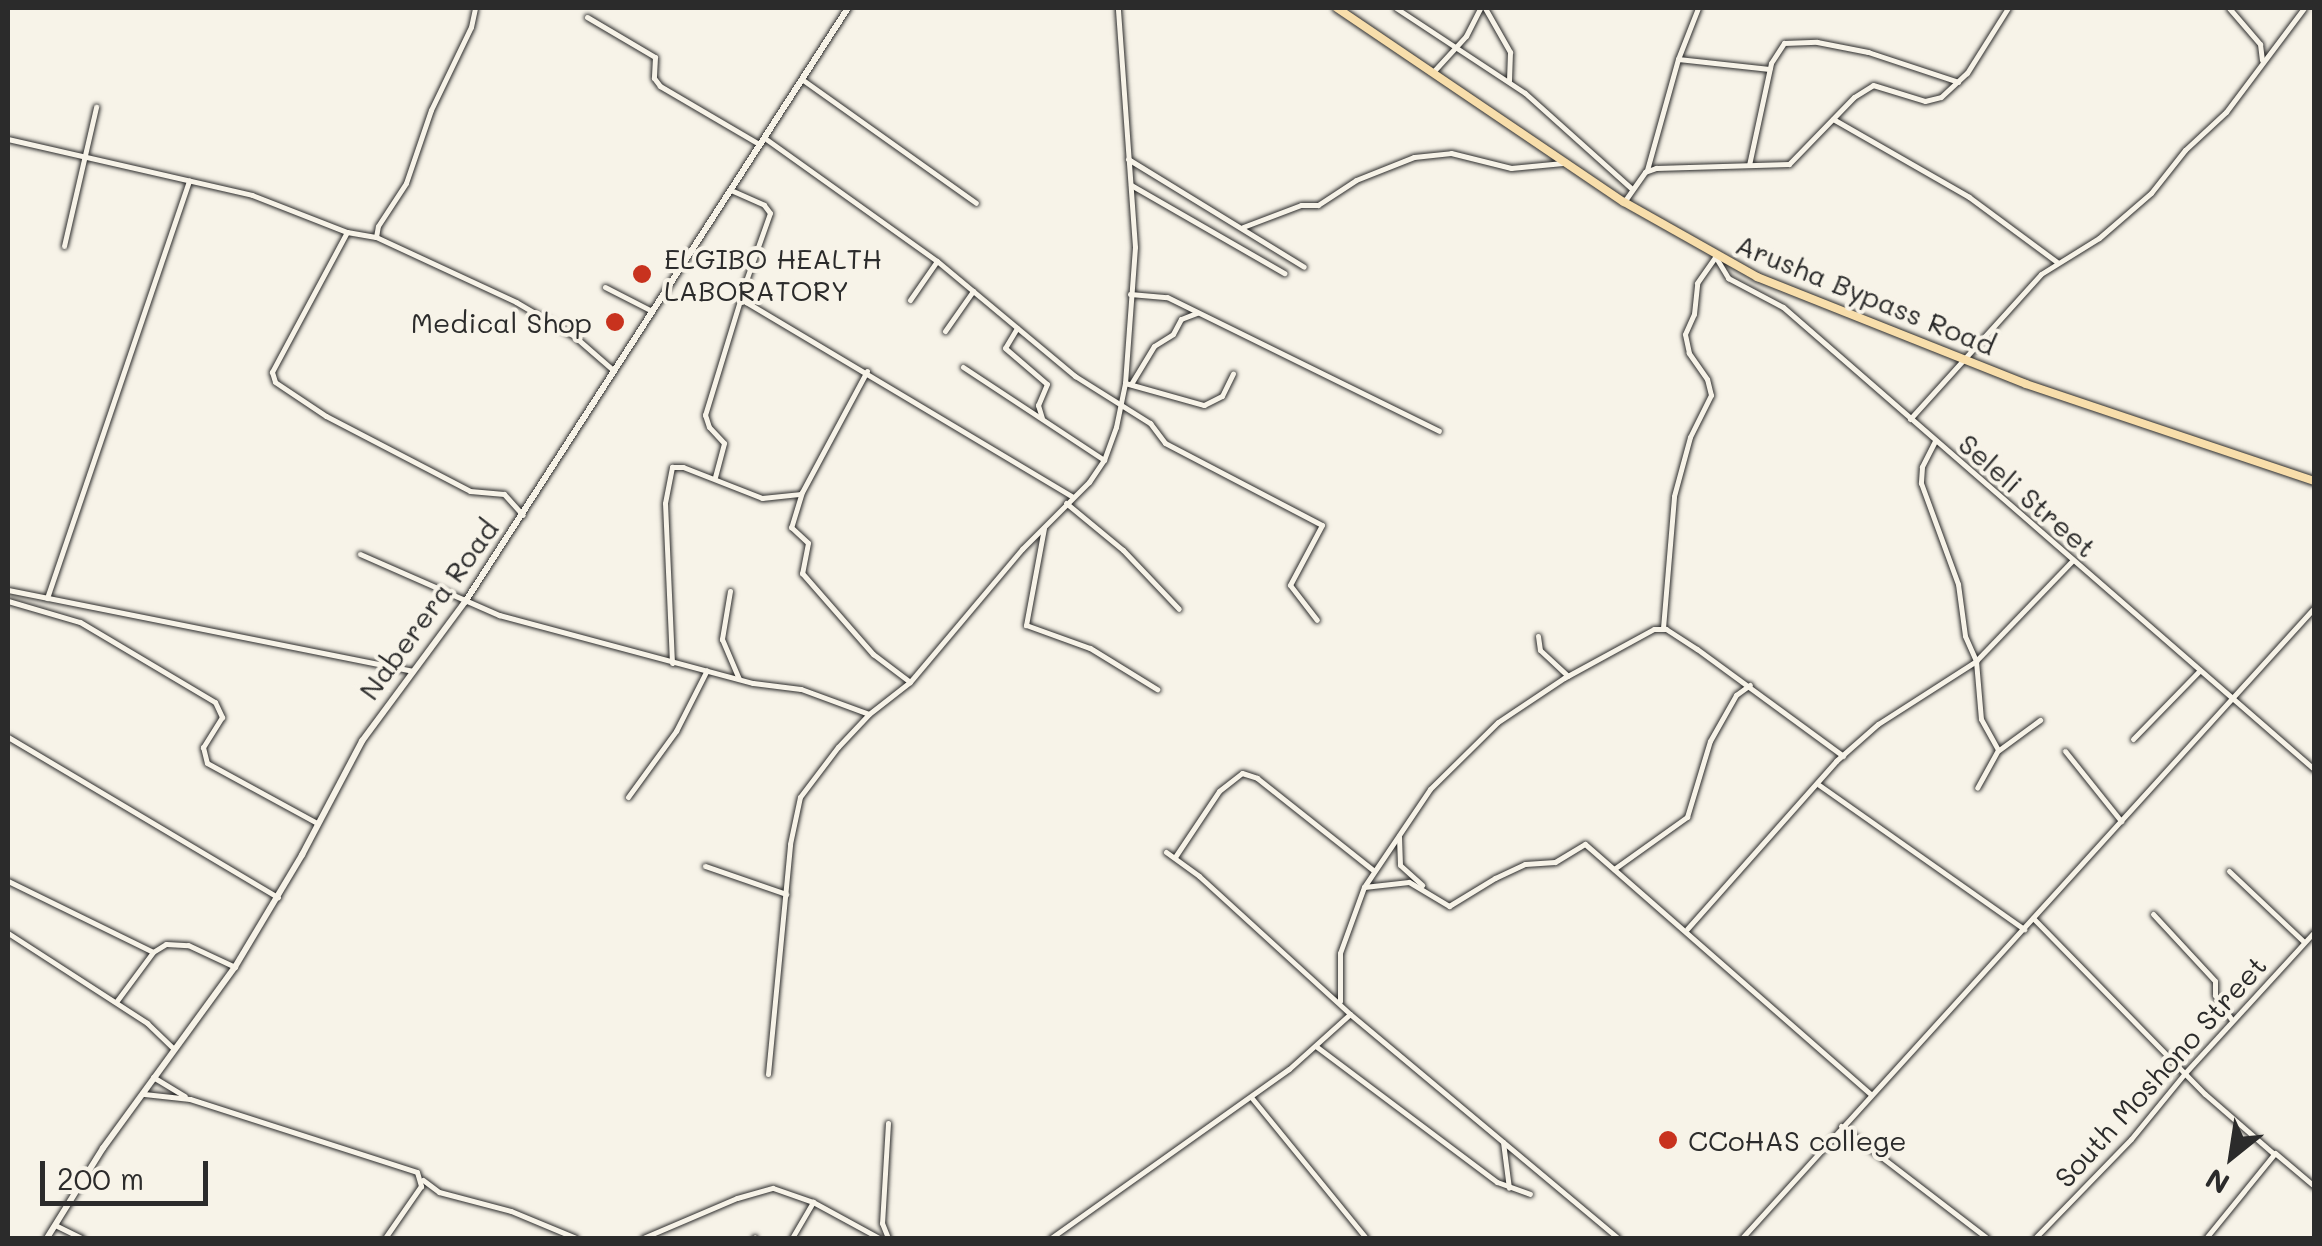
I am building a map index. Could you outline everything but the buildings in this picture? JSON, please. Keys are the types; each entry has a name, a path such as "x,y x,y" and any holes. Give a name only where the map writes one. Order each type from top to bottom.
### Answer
{"main road":[{"name":"Arusha Bypass Road","path":"1337,8 1624,202 1715,256 1835,311 1965,360 2314,481"}],"street":[{"path":"376,237 378,226 406,183 432,110 471,27 475,8"},
{"name":"Naberera Road","path":"47,1238 141,1093 234,966 278,897 362,741 465,602 848,8"},
{"path":"768,1074 800,797 869,714 910,682 1104,460 1128,384 1135,247 1118,8"},
{"path":"1396,8 1509,81 1632,189"},
{"path":"1433,72 1466,36 1483,8 1510,52 1509,81"},
{"path":"1624,202 1647,170 1678,59 1698,8"},
{"path":"1647,170 1678,165 1789,164 1872,85 1925,102 1941,97 1958,82 2008,8"},
{"path":"2229,8 2260,44 2262,62"},
{"path":"1910,418 2040,274 2099,238 2151,193 2185,150 2226,112 2304,8"},
{"path":"587,17 655,57 654,78 660,86 764,142 938,261 1075,376 1154,427 1173,448 1322,525 1308,558 1290,585 1318,620"},
{"path":"1749,164 1769,70 1781,44 1817,42 1879,54 1958,82"},
{"path":"1678,59 1769,70"},
{"path":"803,80 976,203"},
{"path":"64,246 88,156 96,107"},
{"path":"1834,119 1969,197 2057,262"},
{"path":"8,139 282,204 348,232 376,237 516,302 574,336 616,372"},
{"path":"1243,227 1301,204 1316,206 1356,180 1414,157 1452,153 1523,169 1566,163"},
{"path":"1128,158 1304,266"},
{"path":"47,598 189,181"},
{"path":"1131,185 1284,273"},
{"path":"714,478 724,443 709,427 705,415 770,213 764,204 733,190"},
{"path":"348,232 272,372 275,382 326,416 470,491 504,494 522,515"},
{"path":"1662,628 1674,496 1690,437 1711,395 1707,378 1688,352 1685,332 1694,314 1698,282 1715,256"},
{"name":"Seleli Street","path":"1715,256 1731,280 1783,307 2314,769"},
{"path":"910,300 938,261"},
{"path":"604,287 654,312"},
{"path":"945,331 973,291"},
{"path":"742,294 746,302 1072,496"},
{"path":"1130,294 1158,294 1440,431"},
{"path":"1128,384 1154,346 1173,334 1181,319 1197,313"},
{"path":"1017,328 1004,346 1047,384 1038,406 1042,419"},
{"path":"963,367 1104,460"},
{"path":"867,371 802,492 791,527 808,543 802,573 872,654 910,682"},
{"path":"1128,384 1204,405 1222,396 1233,373"},
{"path":"1935,441 1922,466 1921,483 1958,584 1966,636 1976,661 1981,720 1998,750"},
{"path":"672,662 668,474 678,465 762,498 788,498 802,492"},
{"path":"1066,503 1123,550 1179,609"},
{"path":"1044,525 1026,625 1090,648 1157,689"},
{"path":"360,554 465,602 672,662 801,689 869,714"},
{"path":"1687,930 1843,756 1878,724 1976,661 2073,560"},
{"path":"8,590 412,671"},
{"path":"730,591 722,639 739,679"},
{"path":"8,601 80,622 215,702 222,717 203,748 206,763 317,824"},
{"path":"1743,1238 2314,608"},
{"path":"1340,1000 1338,965 1364,887 1436,782 1485,733 1568,676 1662,628"},
{"path":"1662,628 1750,685 1843,756"},
{"path":"1538,636 1540,650 1568,676"},
{"path":"628,797 676,732 706,670"},
{"path":"2133,739 2200,670"},
{"path":"1614,868 1687,817 1710,740 1736,696 1750,685"},
{"path":"1977,788 1998,750 2040,720"},
{"path":"8,737 278,897"},
{"path":"2065,751 2122,821"},
{"path":"1175,856 1219,791 1242,773 1265,784 1373,870"},
{"path":"1819,784 2024,929"},
{"path":"1399,832 1400,865 1444,904 1454,905 1525,864 1561,859 1580,843 1687,930 1871,1094"},
{"path":"1166,852 1340,1000 1350,1014 1618,1238"},
{"path":"705,866 786,894"},
{"path":"2229,871 2304,942"},
{"path":"8,881 153,952"},
{"path":"1364,887 1409,882 1428,891"},
{"path":"2154,914 2215,980 2215,996 2232,1020"},
{"path":"2034,918 2185,1072 2314,1186"},
{"name":"South Moshono Street","path":"2039,1237 2314,932"},
{"path":"8,933 32,953 163,1034 174,1048"},
{"path":"116,1002 153,952 166,944 179,943 234,966"},
{"path":"1051,1238 1317,1047 1350,1014"},
{"path":"1317,1047 1509,1188 1530,1194"},
{"path":"153,1077 190,1099"},
{"path":"141,1093 190,1099 396,1164 439,1192 511,1211 576,1238"},
{"path":"1250,1096 1366,1238"},
{"path":"888,1123 882,1223 888,1238"},
{"path":"1841,1126 1987,1238"},
{"path":"1503,1141 1509,1188"},
{"path":"2206,1238 2274,1154"},
{"path":"385,1238 423,1180"},
{"path":"643,1238 765,1189 813,1202 879,1238"},
{"path":"792,1238 813,1202"},
{"path":"55,1225 82,1238"}],"place":[{"name":"ELGIBO HEALTH LABORATORY","path":"642,274"},
{"name":"Medical Shop","path":"615,322"},
{"name":"CCoHAS college","path":"1668,1140"}]}
